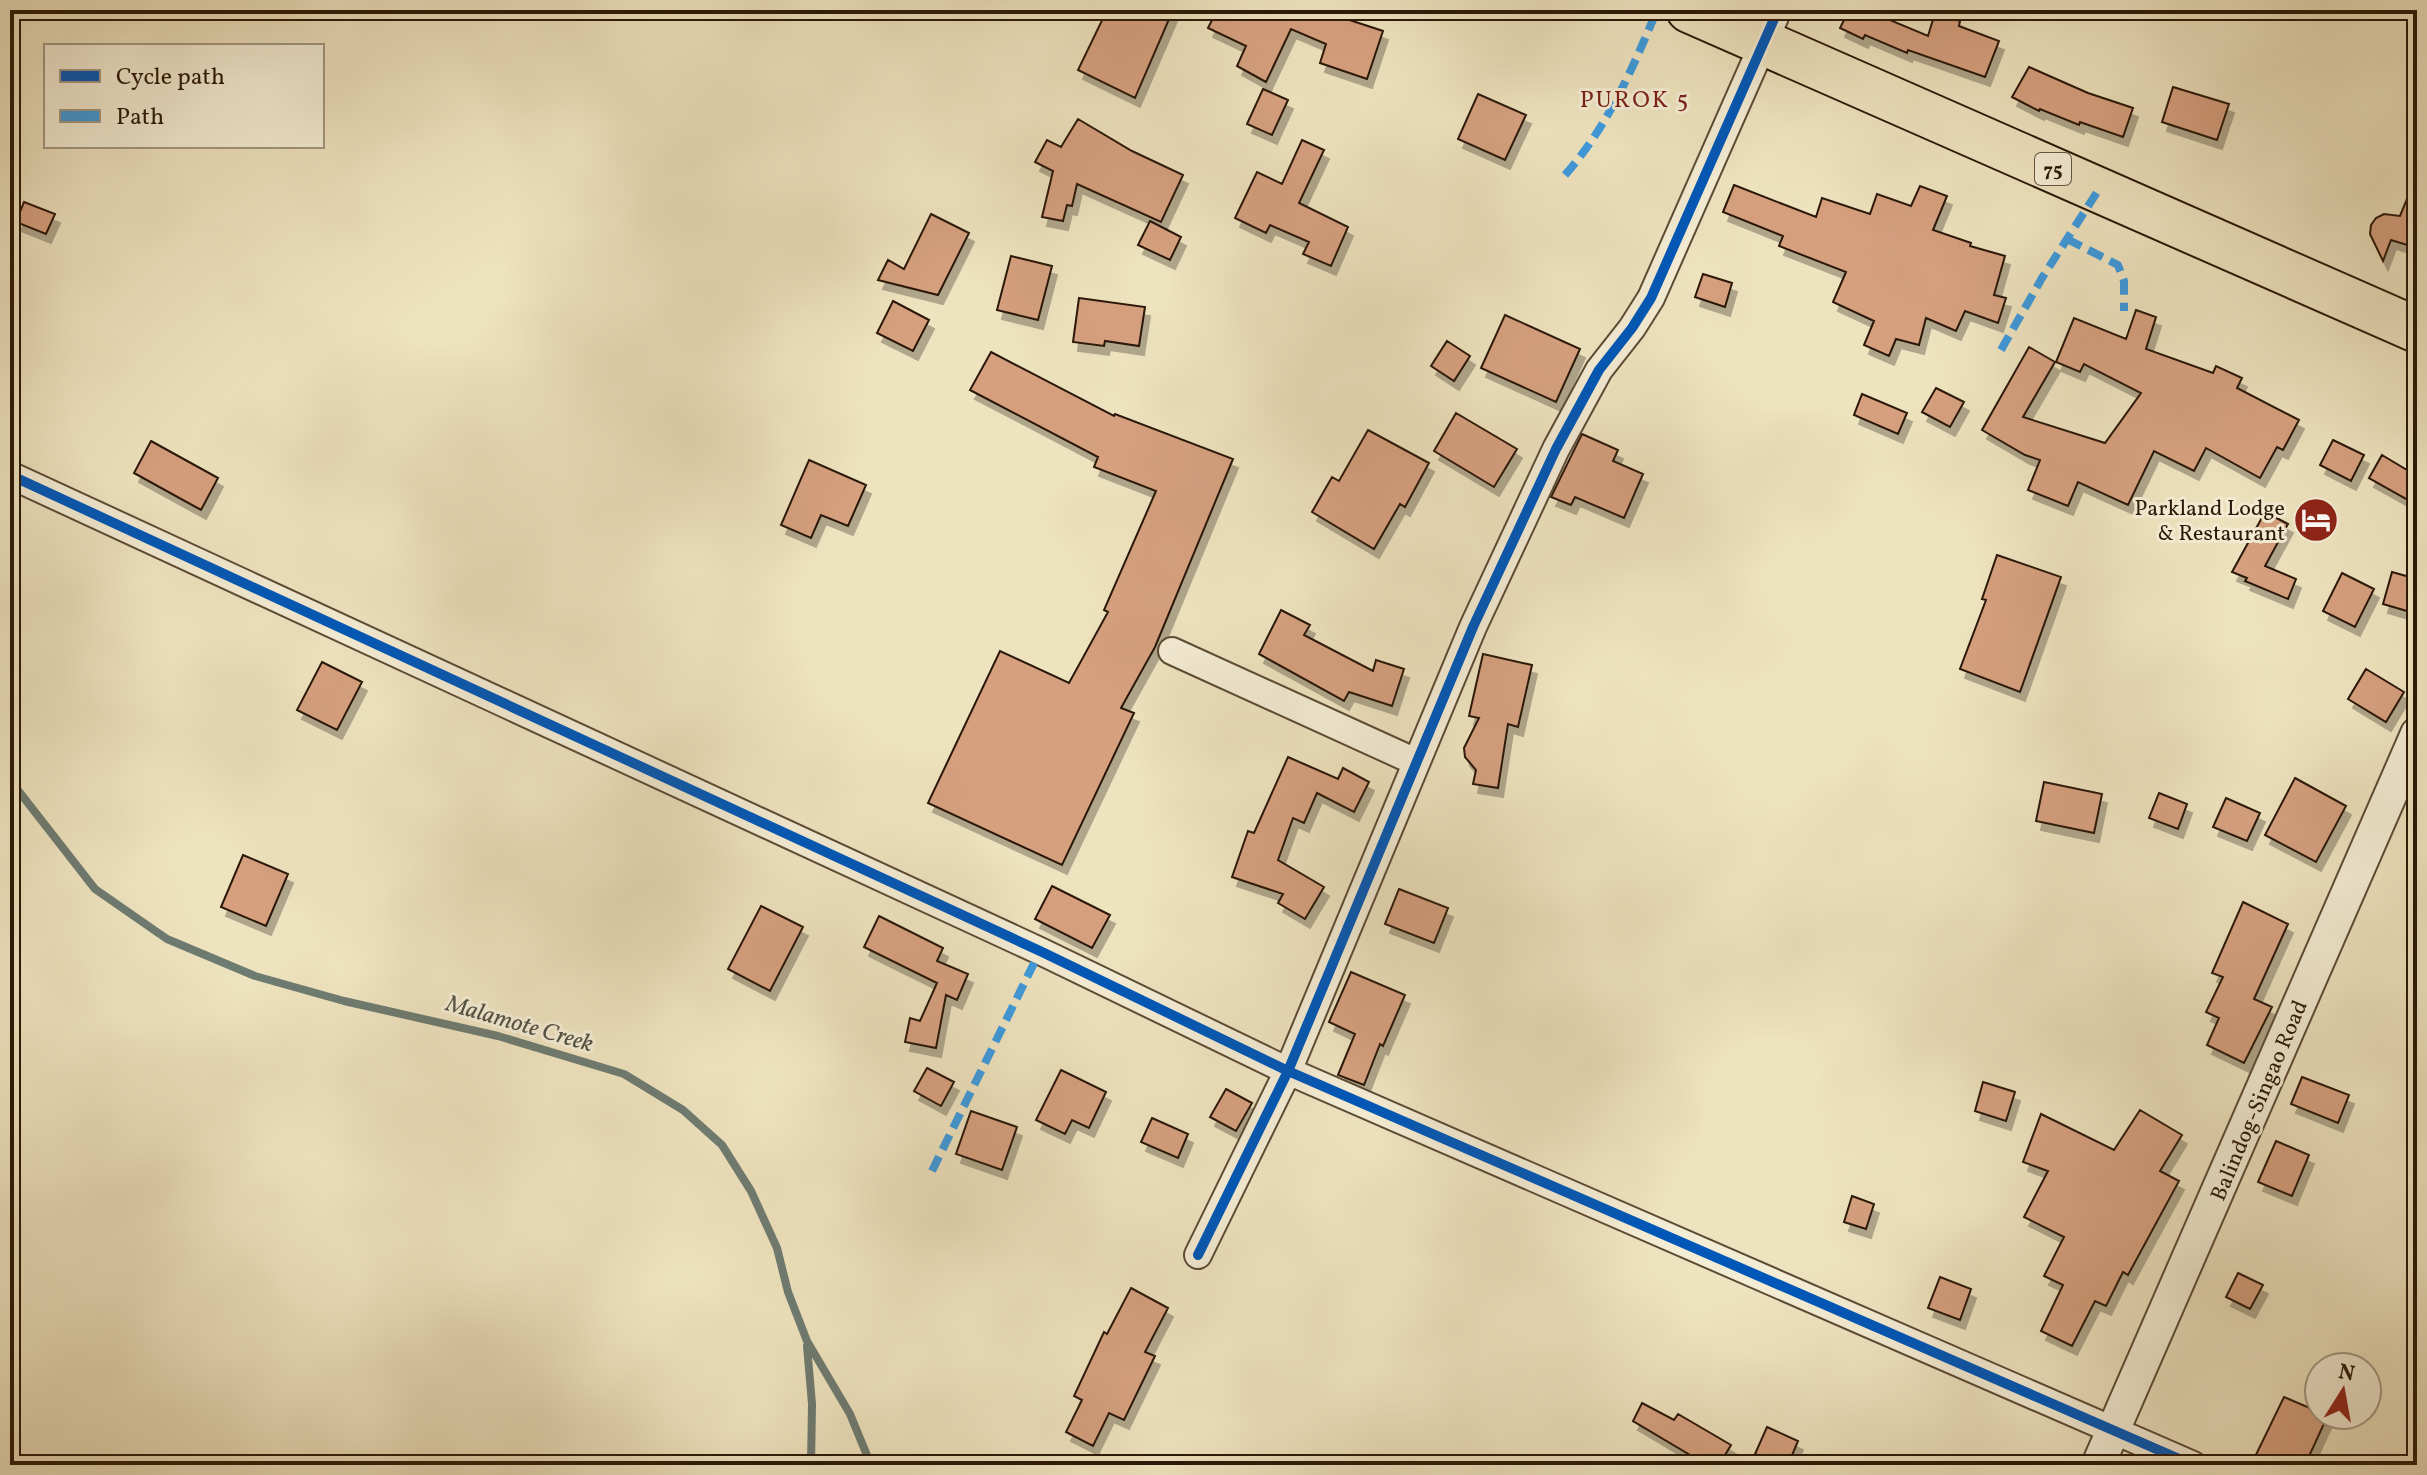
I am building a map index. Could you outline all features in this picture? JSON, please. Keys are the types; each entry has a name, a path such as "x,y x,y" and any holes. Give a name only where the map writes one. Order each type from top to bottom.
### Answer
{"highway":[{"name":"75","path":"1689,10 1770,26 2417,330"}],"street":[{"path":"1198,1255 1288,1071 1473,627 1556,449 1599,370 1651,298 1770,26"},
{"path":"10,475 1040,951 1288,1071 2193,1465"},
{"path":"1172,651 1416,762"},
{"name":"Balindog-Singao Road","path":"2098,1465 2417,734"}],"building":[{"path":"1107,10 1173,10 1135,98 1078,70"},
{"path":"1217,10 1319,10 1383,31 1367,79 1320,63 1326,44 1291,29 1266,82 1237,66 1246,46 1208,28"},
{"path":"1849,10 1866,10 1928,36 1935,13 1960,21 1959,26 1999,41 1985,77 1908,50 1907,53 1865,35 1863,39 1840,28"},
{"path":"2029,67 2088,93 2133,108 2123,137 2039,111 2012,97"},
{"path":"2173,87 2229,104 2217,140 2162,122"},
{"path":"1263,89 1288,100 1272,135 1247,124"},
{"path":"1478,94 1526,115 1505,160 1458,139"},
{"path":"1078,119 1132,151 1183,175 1161,222 1077,184 1072,206 1067,205 1063,221 1042,217 1053,171 1035,162 1047,140 1061,147"},
{"path":"1302,140 1324,150 1299,203 1348,227 1331,266 1303,254 1309,242 1270,225 1266,233 1235,218 1257,172 1282,184"},
{"path":"2416,177 2417,248 2391,240 2383,261 2370,234 2371,225 2384,214 2400,216"},
{"path":"1734,185 1816,217 1822,198 1870,214 1877,194 1911,206 1920,186 1947,196 1933,230 1971,243 1970,246 2005,256 1994,295 2006,298 1998,323 1965,311 1956,331 1926,318 1919,345 1896,339 1889,356 1864,345 1874,321 1833,302 1846,272 1779,246 1783,236 1723,212"},
{"path":"24,202 55,214 46,234 16,222"},
{"path":"931,214 969,233 938,295 878,280 888,260 904,269"},
{"path":"1150,221 1181,237 1170,260 1138,245"},
{"path":"1011,256 1052,266 1038,320 997,310"},
{"path":"1703,274 1732,283 1725,307 1695,297"},
{"path":"1079,298 1145,307 1139,346 1105,341 1104,346 1073,342"},
{"path":"893,301 929,320 913,351 877,333"},
{"path":"2136,310 2156,317 2146,349 2213,373 2216,366 2242,378 2237,388 2299,420 2283,450 2277,447 2260,478 2206,448 2194,471 2154,451 2128,505 2078,482 2068,506 2028,490 2040,460 2025,455 1982,430 2029,347 2055,362 2023,417 2105,443 2141,393 2084,364 2080,372 2056,362 2074,318 2126,339"},
{"path":"1505,315 1580,349 1556,402 1481,368"},
{"path":"1447,341 1470,356 1454,381 1431,366"},
{"path":"991,352 1114,416 1233,459 1155,647 1121,708 1134,713 1062,865 928,803 1000,651 1069,683 1108,612 1104,610 1156,491 1094,467 1098,457 970,390"},
{"path":"1936,388 1964,402 1950,427 1922,412"},
{"path":"1862,394 1907,413 1898,434 1854,415"},
{"path":"1456,413 1517,449 1494,487 1434,451"},
{"path":"1368,430 1429,463 1405,507 1400,504 1374,549 1312,512 1332,477 1339,481"},
{"path":"1582,434 1618,450 1613,461 1643,474 1624,518 1575,497 1571,505 1551,497"},
{"path":"2333,440 2364,455 2351,481 2320,465"},
{"path":"151,441 218,478 201,510 134,473"},
{"path":"2382,455 2417,476 2417,505 2369,478"},
{"path":"809,460 866,485 848,526 821,515 811,538 781,525"},
{"path":"2265,512 2288,524 2265,566 2296,579 2288,599 2245,581 2247,578 2232,572"},
{"path":"1997,555 2061,577 2020,692 1960,669 1986,600 1982,599"},
{"path":"2392,572 2417,579 2417,614 2383,604"},
{"path":"2342,573 2374,589 2355,627 2323,611"},
{"path":"1281,610 1310,625 1304,635 1373,671 1376,660 1404,669 1392,706 1349,692 1344,701 1259,654"},
{"path":"1483,654 1532,665 1518,727 1508,724 1498,788 1473,784 1476,770 1465,757 1464,748 1479,718 1469,716"},
{"path":"322,662 362,682 337,730 297,710"},
{"path":"2366,669 2404,692 2386,722 2348,699"},
{"path":"1288,757 1338,779 1343,768 1369,782 1354,812 1317,793 1304,823 1293,818 1278,860 1324,887 1305,919 1278,903 1283,894 1232,877 1248,831 1254,833"},
{"path":"2295,778 2346,806 2316,862 2265,835"},
{"path":"2044,782 2102,794 2094,833 2036,821"},
{"path":"2159,793 2187,804 2178,829 2149,818"},
{"path":"2226,798 2260,813 2247,841 2213,827"},
{"path":"243,855 288,874 266,926 221,907"},
{"path":"1052,886 1110,915 1092,948 1035,919"},
{"path":"1399,889 1448,908 1434,943 1385,924"},
{"path":"2243,902 2288,924 2254,999 2272,1007 2244,1063 2207,1045 2219,1018 2206,1012 2223,977 2212,973"},
{"path":"761,906 803,927 770,991 728,969"},
{"path":"879,916 943,948 937,961 968,974 957,1000 946,995 936,1048 905,1042 910,1018 920,1021 937,983 864,947"},
{"path":"1351,972 1405,995 1383,1046 1380,1044 1364,1085 1338,1075 1355,1034 1329,1022"},
{"path":"927,1068 954,1082 941,1106 914,1091"},
{"path":"1061,1070 1106,1092 1089,1128 1072,1120 1065,1134 1036,1120"},
{"path":"2302,1077 2349,1095 2338,1123 2291,1104"},
{"path":"1983,1082 2015,1092 2006,1121 1975,1111"},
{"path":"1226,1089 1252,1103 1236,1131 1210,1117"},
{"path":"2140,1110 2182,1135 2160,1171 2179,1181 2128,1275 2123,1272 2106,1306 2095,1301 2072,1346 2041,1331 2063,1285 2044,1276 2064,1237 2024,1217 2048,1171 2023,1162 2041,1114 2114,1150"},
{"path":"971,1111 1017,1127 1002,1170 956,1154"},
{"path":"1152,1118 1188,1134 1178,1158 1141,1142"},
{"path":"2276,1141 2309,1155 2292,1196 2258,1182"},
{"path":"1852,1196 1874,1204 1866,1229 1844,1222"},
{"path":"2238,1273 2263,1285 2250,1309 2226,1297"},
{"path":"1940,1277 1971,1289 1960,1320 1928,1308"},
{"path":"1131,1288 1168,1308 1145,1352 1155,1356 1124,1420 1109,1413 1093,1446 1066,1432 1082,1400 1074,1396 1104,1332 1107,1334"},
{"path":"2284,1397 2303,1405 2303,1431 2321,1431 2305,1465 2251,1465"},
{"path":"1642,1403 1674,1420 1678,1414 1731,1445 1719,1465 1707,1465 1633,1421"},
{"path":"1767,1427 1798,1441 1788,1465 1779,1465 1755,1454"}],"waterway":[{"name":"Malamote Creek","path":"10,780 95,889 167,939 255,976 344,1001 498,1036 624,1074 683,1110 722,1145 751,1191 777,1248 788,1292 807,1341 850,1414 871,1465"},
{"path":"807,1346 812,1404 811,1465"}],"marked path":[{"path":"1565,175 1606,117 1657,10"},
{"path":"2001,350 2042,278 2099,189"},
{"path":"2067,239 2118,265 2124,281 2124,311"},
{"path":"932,1171 1040,951"}],"cycle path":[{"path":"1198,1255 1288,1071 1473,627 1556,449 1599,370 1651,298 1778,10"},
{"path":"10,475 1040,951 1288,1071 2193,1465"}],"place":[{"name":"Parkland Lodge & Restaurant","path":"2316,520"}],"district":[{"name":"PUROK 5","path":"1635,99"}]}
